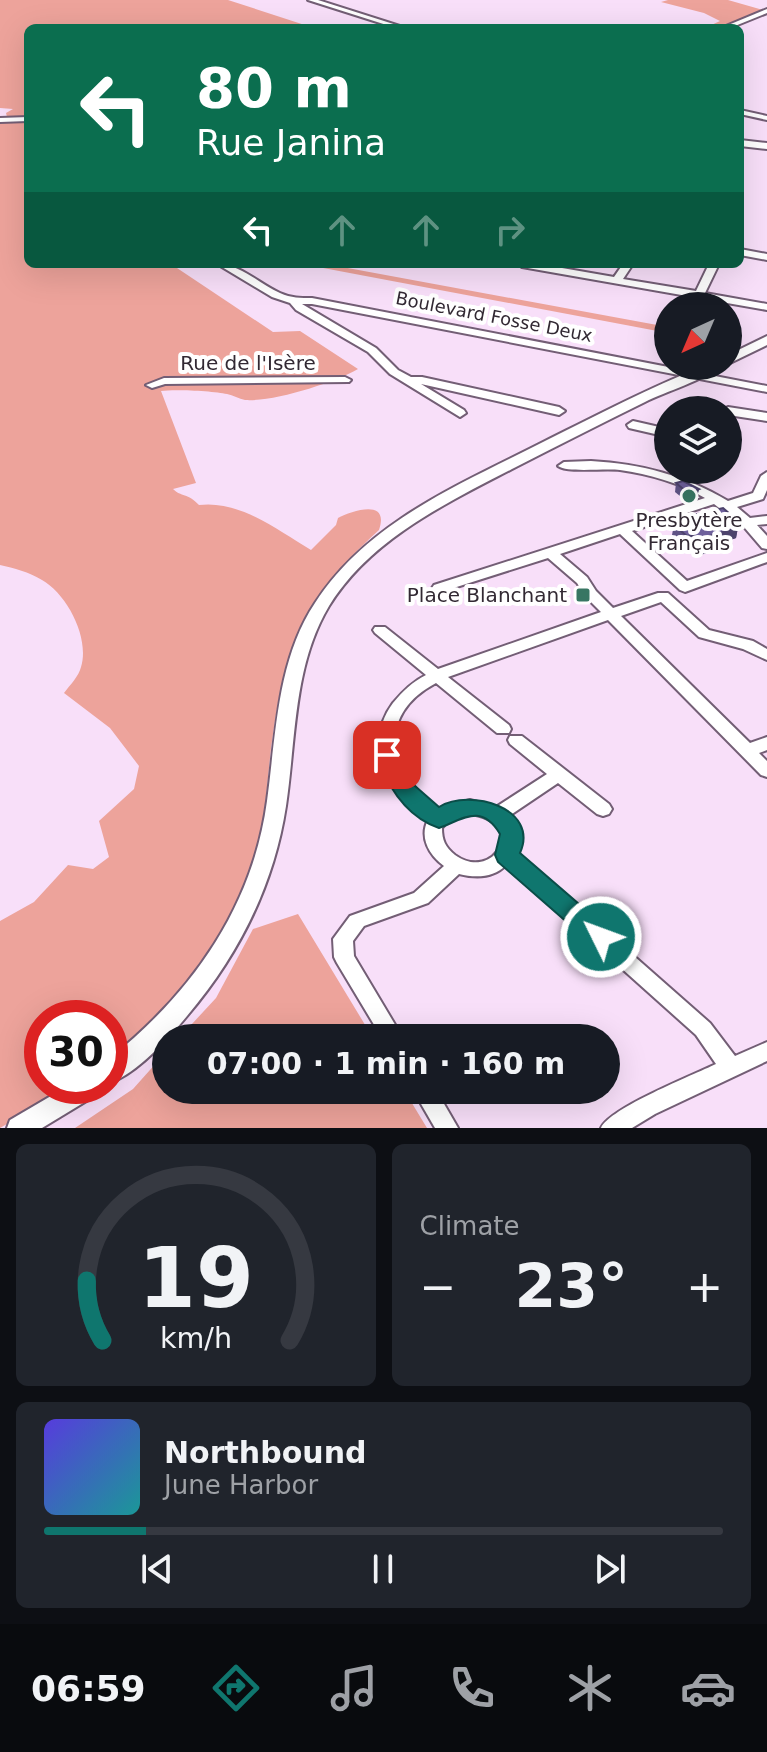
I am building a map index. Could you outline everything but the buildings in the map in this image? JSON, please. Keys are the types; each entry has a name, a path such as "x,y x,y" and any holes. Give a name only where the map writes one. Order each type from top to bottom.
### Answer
{"main road":[{"path":"742,353 767,340"},
{"path":"128,1057 194,992 236,929 251,897 270,843 297,663 320,609 343,576 379,540 424,510 591,421 681,380"},
{"path":"19,1128 60,1104"}],"street":[{"path":"311,0 390,24"},
{"path":"734,24 767,11"},
{"path":"744,113 767,118"},
{"path":"0,118 24,119"},
{"path":"744,143 767,146"},
{"path":"744,253 767,257"},
{"name":"Boulevard Fosse Deux","path":"229,268 276,295 294,301 312,301 654,366"},
{"path":"550,268 683,292"},
{"path":"617,280 625,268"},
{"path":"700,292 712,268"},
{"path":"294,301 300,308 372,350 407,381 460,413"},
{"path":"742,303 767,307"},
{"name":"Rue de l'Isère","path":"152,385 164,381 345,380"},
{"path":"407,381 422,380 559,411"},
{"name":"Boulevard Fosse Deux","path":"723,380 767,389"},
{"path":"742,413 767,417"},
{"path":"633,425 654,430"},
{"path":"564,466 633,467 654,473"},
{"path":"727,506 758,496 767,476"},
{"path":"688,484 748,522 767,545"},
{"path":"439,588 713,500"},
{"path":"748,522 767,520"},
{"path":"622,529 685,587 767,557"},
{"path":"550,552 582,580 611,614 767,771"},
{"path":"439,819 398,783 387,755 387,739 393,717 408,695 438,676 663,596 704,634 766,653"},
{"path":"380,630 603,809"},
{"path":"747,751 767,743"},
{"path":"498,815 559,774"},
{"path":"470,807 498,815 511,833 511,848 507,855 484,868 455,866 439,855 432,841 434,826 451,810 470,807"},
{"path":"507,855 703,1029 731,1068"},
{"path":"385,1024 344,957 343,939 357,921 421,898 455,866"},
{"path":"612,1128 647,1107 767,1051"},
{"path":"432,1104 447,1128"}],"shaded area":[{"path":"0,0 228,0 302,24 24,24 24,118 7,117 6,113 13,109 0,108"},
{"path":"728,0 763,10 729,24 714,24 720,21 704,13 661,2"},
{"path":"24,121 24,268 177,268 273,332 300,331 358,369 303,390 257,400 213,392 161,391 196,483 173,489 199,505 229,507 243,512 311,550 344,515 368,509 375,510 381,520 379,530 329,582 299,632 281,687 258,843 242,889 210,954 165,1011 128,1044 128,1000 24,1000 24,1104 42,1104 0,1128 0,921 34,902 68,865 93,869 109,857 99,821 134,789 139,766 110,728 64,693 78,674 83,656 79,630 68,606 42,580 0,565 0,122"},
{"path":"323,268 348,268 654,324 654,330"},
{"path":"298,914 365,1024 192,1024 216,998 253,929"},
{"path":"152,1068 152,1104 412,1104 427,1128 75,1128 111,1104 128,1104 128,1092"}],"place":[{"name":"Presbytère Français","path":"689,496"},
{"name":"Place Blanchant","path":"583,595"}],"route":[{"path":"387,755 398,783 439,819 451,810 470,807 498,815 511,833 511,848 507,855 601,937"}]}
